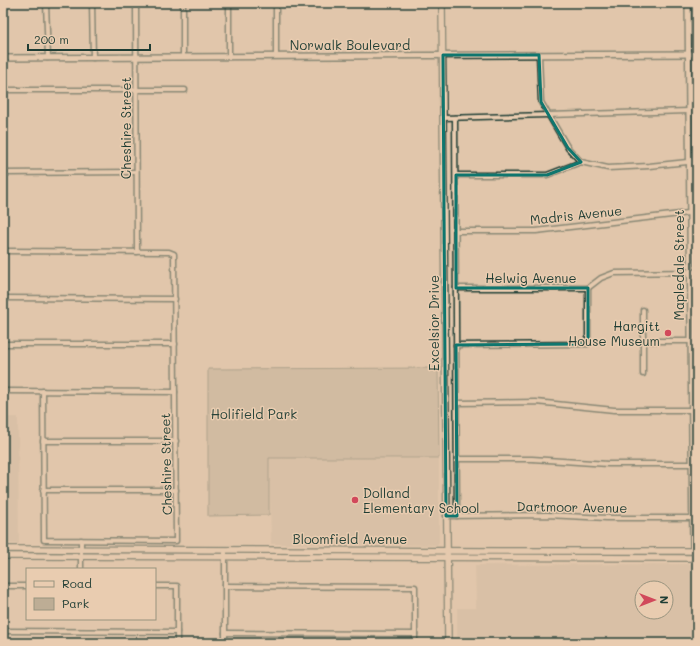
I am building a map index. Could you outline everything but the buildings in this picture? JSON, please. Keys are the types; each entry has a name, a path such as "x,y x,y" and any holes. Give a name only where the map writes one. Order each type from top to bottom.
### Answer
{"main road":[{"name":"Excelsior Drive","path":"442,3 448,643"},
{"name":"Bloomfield Avenue","path":"3,549 81,548 226,550 695,551"},
{"path":"16,549 16,556"},
{"path":"660,551 666,559 671,551"},
{"path":"685,558 695,551 697,558"},
{"name":"Bloomfield Avenue","path":"3,556 225,558 697,558"}],"street":[{"path":"46,3 48,58"},
{"path":"92,3 93,58"},
{"name":"Cheshire Street","path":"43,490 44,540 176,541 174,254 169,252 137,252 136,3"},
{"path":"183,3 183,57"},
{"path":"229,3 229,57"},
{"path":"276,3 276,56"},
{"name":"Mapledale Street","path":"688,3 691,341 694,358 695,551"},
{"name":"Norwalk Boulevard","path":"3,58 697,54"},
{"path":"539,55 540,102 568,148 581,162"},
{"path":"3,90 184,90"},
{"path":"444,118 689,112"},
{"name":"Excelsior Drive","path":"455,118 457,516"},
{"path":"456,175 547,175 581,162 608,168 649,166 697,161"},
{"path":"3,173 136,172"},
{"name":"Madris Avenue","path":"456,231 536,231 697,212"},
{"path":"3,251 137,252"},
{"name":"Helwig Avenue","path":"456,288 588,288 601,278 614,273 697,272"},
{"path":"456,345 588,344 588,288"},
{"path":"3,298 175,299"},
{"path":"643,310 643,374"},
{"path":"643,342 691,341"},
{"path":"3,344 175,344"},
{"path":"3,391 175,392"},
{"path":"43,391 43,490 176,490"},
{"path":"457,403 536,402 620,410 694,410"},
{"path":"43,442 176,441"},
{"path":"457,459 532,459 608,464 694,464"},
{"name":"Dartmoor Avenue","path":"446,516 547,515 607,518 695,518"},
{"path":"81,540 81,568"},
{"path":"225,643 226,550"},
{"path":"3,586 26,586"},
{"path":"156,586 176,586 176,643"},
{"path":"225,586 415,587 416,643"},
{"path":"3,631 176,632"},
{"path":"225,634 415,634"}],"highlighted area":[{"path":"443,55 539,55 541,102 568,148 581,162 547,175 456,175 456,288 588,288 588,344 456,345 457,516 446,516"}],"shaded area":[{"path":"695,60 697,60 697,155 696,155"},
{"path":"3,417 18,417 19,544 3,544"},
{"name":"Dolland Elementary School","path":"269,458 439,459 439,542 437,545 271,544"},
{"path":"697,564 697,643 457,643 457,608 476,608 475,565"}],"green space":[{"name":"Holifield Park","path":"438,368 439,458 269,458 269,515 208,516 208,369"}],"place":[{"name":"Hargitt House Museum","path":"668,333"},
{"name":"Dolland Elementary School","path":"355,500"}]}
